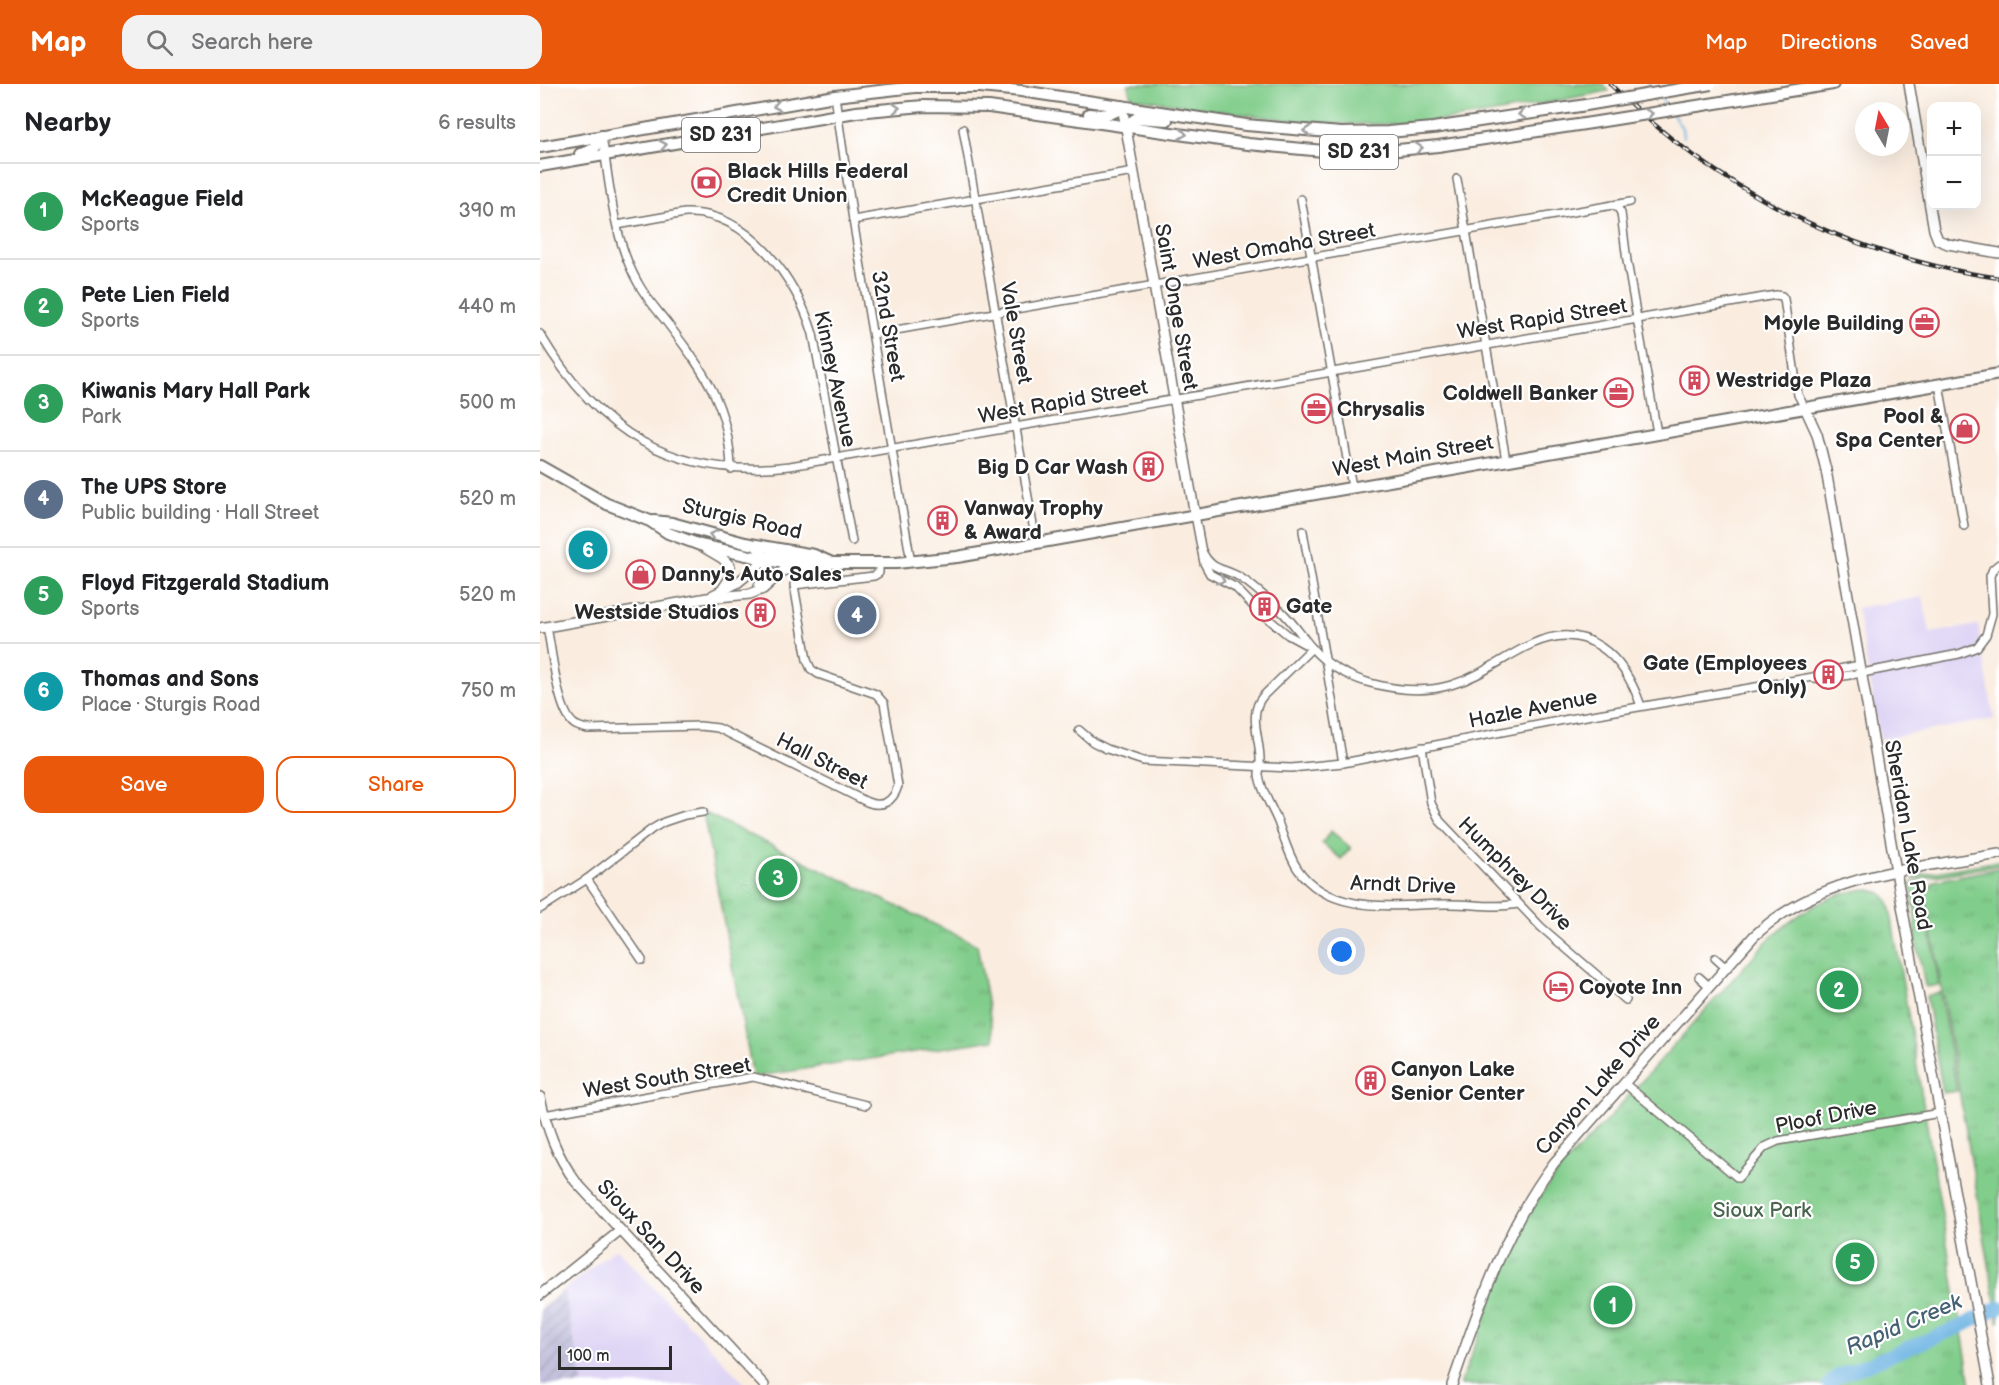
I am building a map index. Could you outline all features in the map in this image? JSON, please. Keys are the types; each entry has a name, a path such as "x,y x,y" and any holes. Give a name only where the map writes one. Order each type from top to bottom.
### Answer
{"main road":[{"name":"SD 231","path":"540,149 556,144 835,96 915,87 1000,89 1257,126 1341,133 1400,131 1580,106 1711,84"},
{"name":"SD 231","path":"540,166 838,115 911,106 981,106 1258,145 1335,152 1388,151 1438,147 1833,84"},
{"path":"838,115 844,103 851,100 885,95 915,87"},
{"path":"756,129 788,117 823,111 830,106 835,96"},
{"path":"981,106 1025,105 1100,115 1119,110 1122,106"},
{"path":"1125,126 1137,118 1143,118 1214,126 1257,126"},
{"path":"605,155 611,142 648,135 678,123"},
{"path":"540,166 553,159 591,151 598,145 602,136"},
{"name":"West Main Street","path":"809,566 823,567 828,561 879,564 957,557 1999,374"},
{"name":"Sturgis Road","path":"540,466 607,504 650,520 672,523 720,538 828,561"},
{"name":"Sturgis Road","path":"650,520 668,533 700,545 809,566"}],"street":[{"path":"1909,84 1934,230 1938,240 1948,244 1999,253"},
{"name":"32nd Street","path":"835,96 853,220 911,562"},
{"name":"Saint Onge Street","path":"1122,106 1194,515"},
{"name":"Vale Street","path":"963,129 1036,542"},
{"path":"602,136 623,249 638,283 699,365 713,388 725,424 731,469"},
{"path":"853,220 1134,172"},
{"path":"1456,179 1506,460"},
{"path":"1301,199 1352,487"},
{"name":"West Omaha Street","path":"873,334 1630,202"},
{"path":"1612,205 1618,207 1621,213 1657,433"},
{"name":"Kinney Avenue","path":"617,225 685,213 707,214 735,227 772,259 793,286 809,323 852,541"},
{"name":"West Rapid Street","path":"540,334 570,380 592,405 617,427 645,444 676,457 715,467 774,468 1486,344 1776,295 1782,296"},
{"name":"Sheridan Lake Road","path":"1782,296 1798,395 1815,428 1822,450 1990,1385"},
{"path":"1939,384 1964,526"},
{"path":"1194,515 1206,567 1210,574 1235,587 1281,629 1312,648"},
{"path":"1304,531 1343,763"},
{"path":"700,545 722,558 730,566 730,578 719,593"},
{"path":"750,594 766,576 769,568 766,559 755,545"},
{"path":"1202,551 1214,567 1243,580 1286,616 1312,648 1326,660 1345,673 1368,682 1397,688 1427,689 1449,686 1474,677 1525,647 1542,640 1561,637 1580,638 1594,642 1610,655 1627,678 1641,706"},
{"name":"West Main Street","path":"707,598 737,582 766,559 775,555 828,561"},
{"path":"828,561 832,579"},
{"name":"Hall Street","path":"544,628 561,700 565,712 575,724 588,729 700,726 718,728 867,802 875,805 883,804 893,797 898,786 882,699 871,692 814,672 807,660 794,585 832,579 877,576 879,564"},
{"name":"Hazle Avenue","path":"1079,730 1100,745 1137,760 1304,768 1343,763 1641,706 1813,678 1824,672 1861,669 1959,654 1977,647 1986,635 1992,614 1990,576 1999,564"},
{"name":"West Main Street","path":"544,628 707,598 750,594 763,589 783,571 809,566"},
{"name":"Arndt Drive","path":"1312,648 1263,696 1256,707 1262,784 1293,861 1306,880 1324,892 1346,902 1365,905 1490,906 1518,904"},
{"name":"Humphrey Drive","path":"1422,747 1431,803 1437,818 1541,927 1626,1000"},
{"path":"540,909 587,879 658,826 686,814 703,812"},
{"name":"Canyon Lake Drive","path":"1452,1385 1491,1276 1518,1217 1554,1163 1725,967 1764,927 1806,899 1850,882 1999,854"},
{"path":"587,879 642,960"},
{"path":"1715,958 1725,967"},
{"path":"1698,976 1709,986"},
{"name":"West South Street","path":"544,1114 753,1077 866,1104"},
{"name":"Ploof Drive","path":"1624,1083 1738,1179 1765,1147 1778,1141 1940,1113"},
{"name":"Sioux San Drive","path":"540,1097 551,1140 562,1162 576,1182 764,1385"},
{"path":"540,1295 620,1231"}],"shaded area":[{"path":"1923,597 1930,633 1978,625 1994,719 1880,739 1857,608"},
{"path":"616,1248 746,1385 583,1385 564,1290"},
{"path":"564,1290 583,1385 540,1385 540,1309"}],"green space":[{"path":"1128,84 1603,84 1609,91 1444,120 1356,124 1261,117 1134,98 1130,94"},
{"path":"703,812 977,945 994,1040 753,1077"},
{"path":"1331,831 1351,848 1341,859 1322,843"},
{"path":"1999,861 1999,865 1912,880 1919,875"},
{"path":"1999,868 1999,1323 1926,898 1927,890 1935,881"},
{"path":"1922,881 1939,985 1927,987 1916,940 1911,884"},
{"name":"Sioux Park","path":"1866,889 1881,893 1889,902 1971,1385 1460,1385 1512,1246 1535,1204 1560,1169 1607,1120 1767,941 1789,922 1825,900 1851,891"},
{"path":"1940,992 1957,1091 1943,1093 1926,996"}],"waterway":[{"path":"1648,84 1654,91"},
{"path":"1660,97 1668,107"},
{"path":"1673,114 1682,128 1683,137"},
{"name":"Rapid Creek","path":"1829,1385 1836,1377 1962,1326 1999,1307"}],"railway":[{"path":"1610,84 1695,157 1741,187 1788,213 1889,254 1943,268 1999,278"}],"place":[{"name":"Black Hills Federal Credit Union","path":"706,183"},
{"name":"Moyle Building","path":"1925,323"},
{"name":"Westridge Plaza","path":"1695,380"},
{"name":"Coldwell Banker","path":"1619,393"},
{"name":"Chrysalis","path":"1316,409"},
{"name":"Pool & Spa Center","path":"1965,428"},
{"name":"Big D Car Wash","path":"1149,467"},
{"name":"Vanway Trophy & Award","path":"943,520"},
{"name":"Thomas and Sons","path":"588,550"},
{"name":"Danny's Auto Sales","path":"640,574"},
{"name":"Gate","path":"1265,606"},
{"name":"Westside Studios","path":"760,612"},
{"name":"The UPS Store","path":"857,615"},
{"name":"Gate (Employees Only)","path":"1828,675"},
{"name":"Kiwanis Mary Hall Park","path":"778,878"},
{"name":"Coyote Inn","path":"1558,987"},
{"name":"Pete Lien Field","path":"1839,990"},
{"name":"Canyon Lake Senior Center","path":"1370,1081"},
{"name":"Floyd Fitzgerald Stadium","path":"1855,1262"},
{"name":"McKeague Field","path":"1613,1305"}]}
